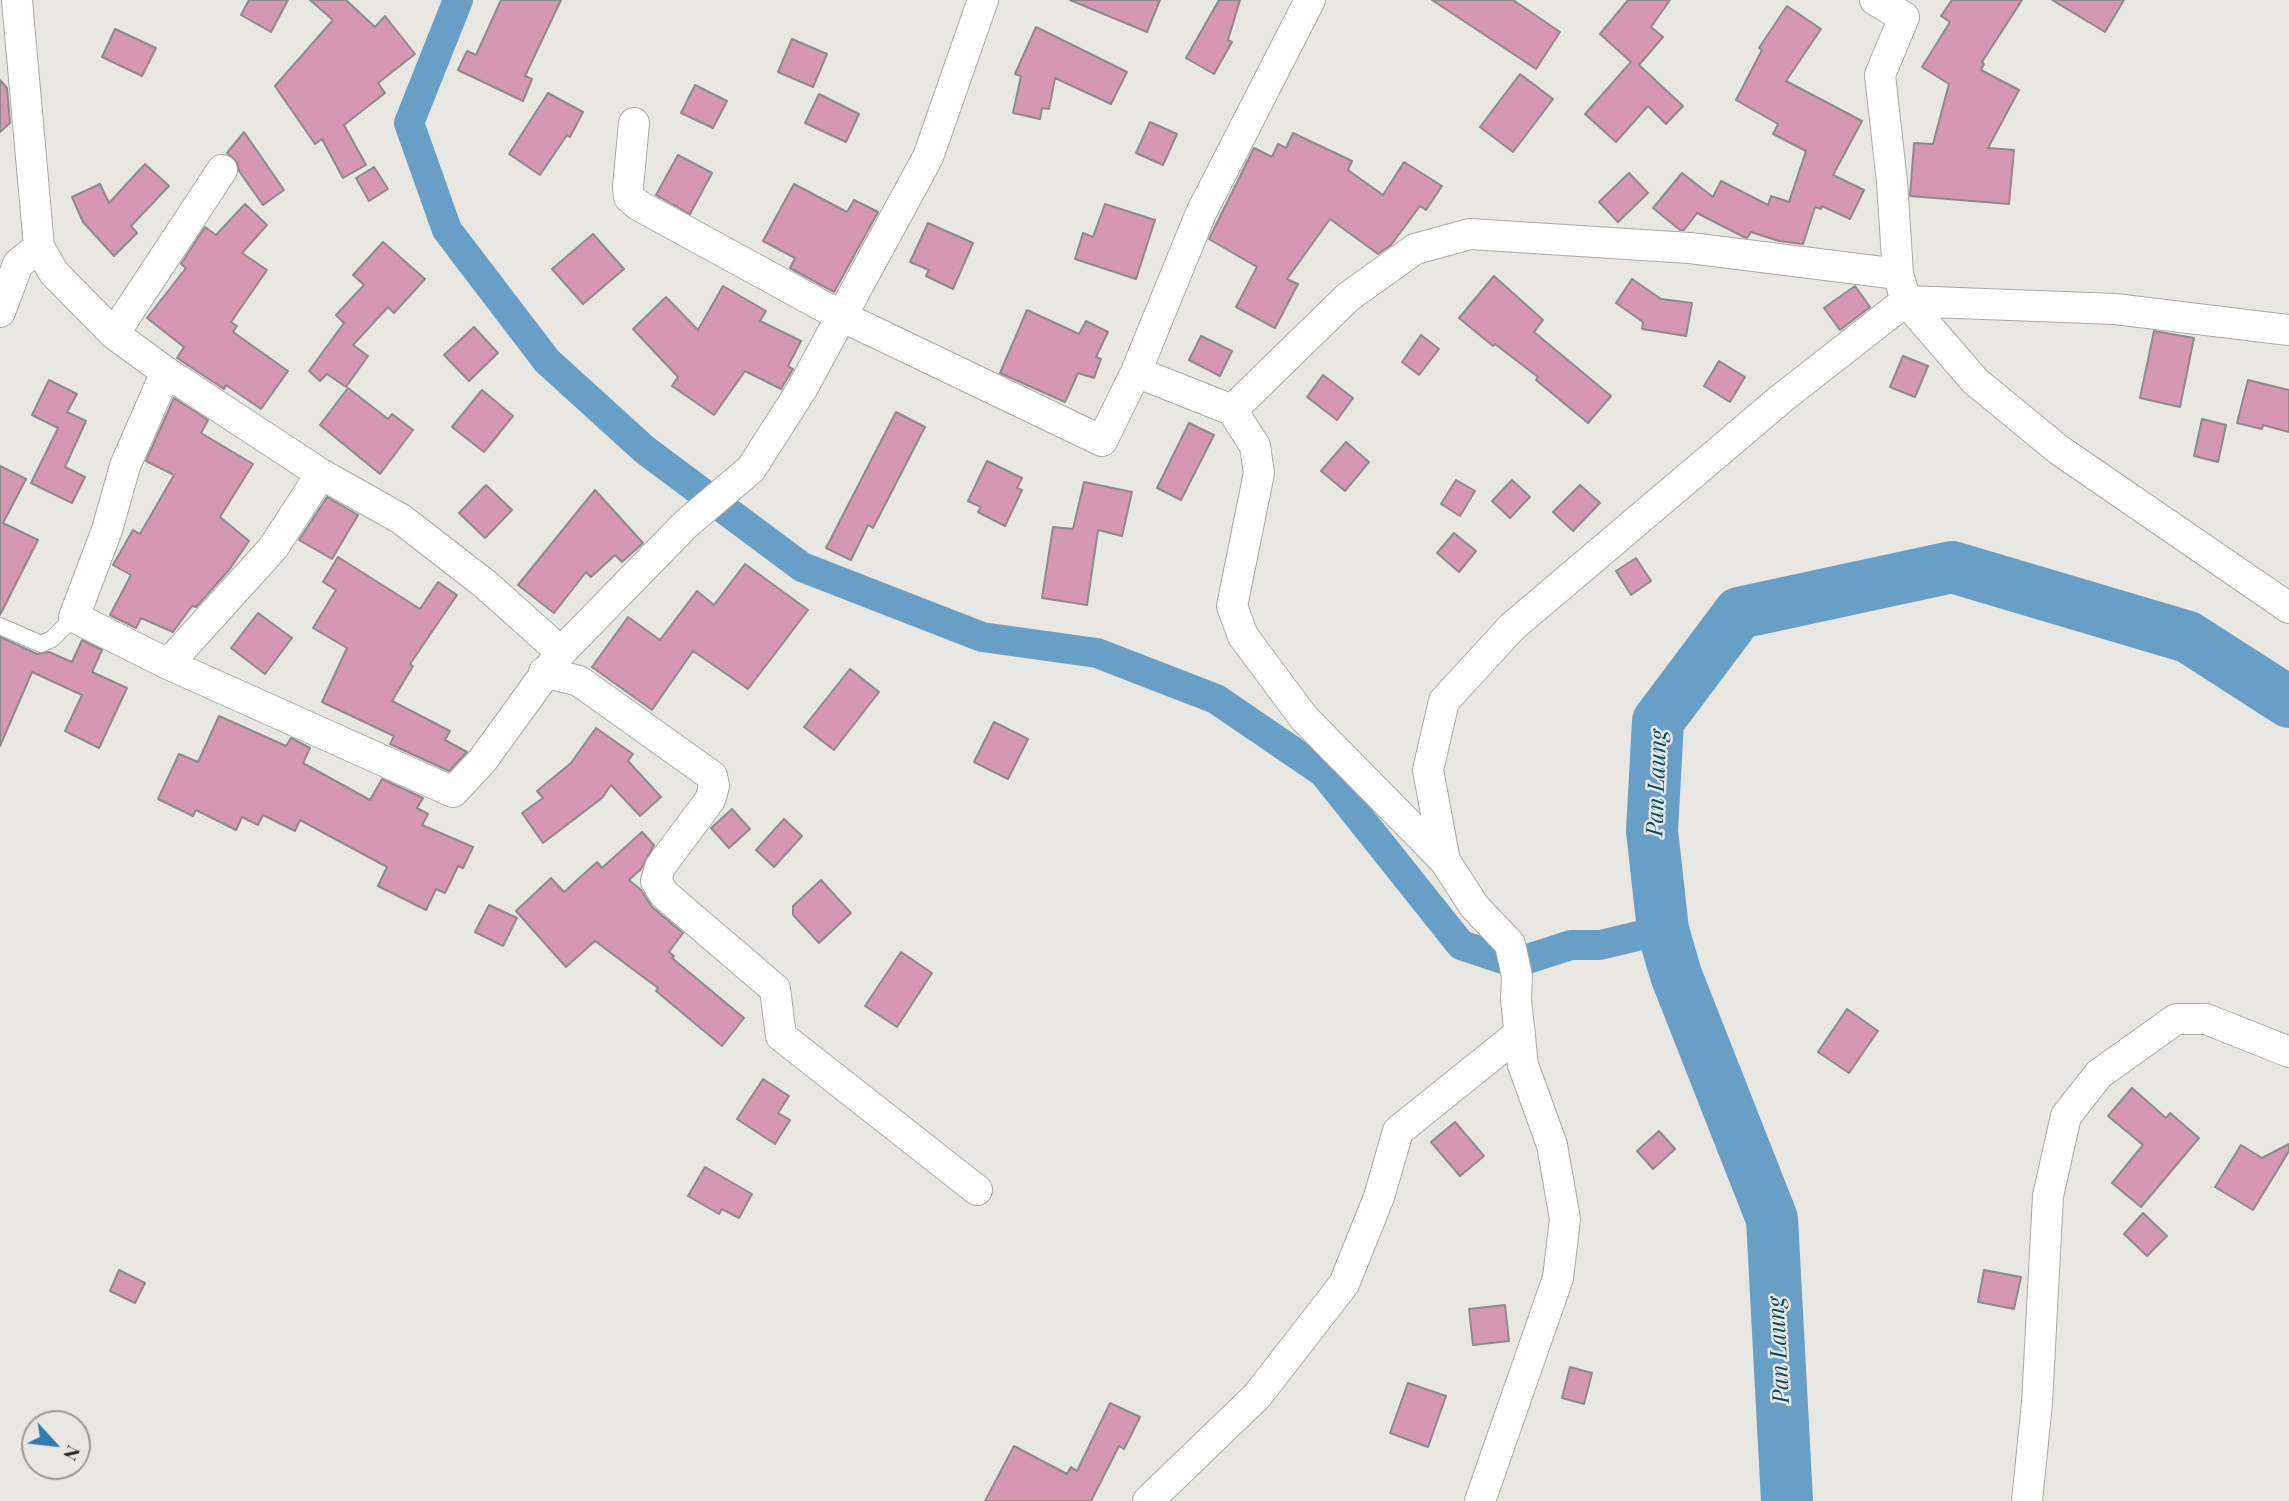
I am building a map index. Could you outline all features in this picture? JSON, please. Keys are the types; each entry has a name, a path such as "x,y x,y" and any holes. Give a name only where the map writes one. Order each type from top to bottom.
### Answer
{"street":[{"path":"166,372 125,466 107,530 74,617 168,664 453,792 482,761 552,662 686,524 751,468 802,389 928,157 983,0"},
{"path":"634,123 629,197 638,205 841,316 1102,441 1136,372 1201,213 1310,0"},
{"path":"1875,0 1910,9 1880,75 1902,287 1975,381 2059,450 2289,608"},
{"path":"19,1 39,247 54,273 114,334 166,372 321,474 401,519 485,584 552,662 712,776 714,786 710,800 660,867 656,881 664,894 775,989 781,1036 977,1190"},
{"path":"114,334 222,170"},
{"path":"1232,410 1348,297 1415,249 1470,234 1690,248 1902,287 2289,330"},
{"path":"0,312 18,264 39,247"},
{"path":"1445,861 1428,770 1444,701 1522,618 1771,407 1902,287"},
{"path":"1136,372 1232,410 1255,446 1259,473 1232,606 1243,636 1304,718 1445,861 1474,906 1510,944 1517,976 1516,1000 1523,1065 1552,1145 1565,1219 1558,1278 1480,1501"},
{"path":"168,664 273,548 321,474"},
{"path":"2027,1501 2037,1403 2048,1196 2066,1116 2099,1074 2176,1018 2206,1018 2289,1052"},
{"path":"1148,1501 1256,1396 1344,1284 1379,1197 1398,1131 1520,1033"}],"lane":[{"path":"0,626 41,644 52,639 74,617"}],"building":[{"path":"249,0 288,0 271,32 241,15"},
{"path":"310,0 346,0 375,27 385,16 415,54 378,83 385,93 344,125 366,165 343,178 322,139 315,144 275,86 333,20"},
{"path":"501,0 561,0 525,76 532,79 523,101 458,70 467,51 476,55"},
{"path":"1070,0 1160,0 1147,32"},
{"path":"1219,0 1240,0 1228,40 1232,42 1214,74 1186,58"},
{"path":"1432,0 1513,0 1560,32 1536,69"},
{"path":"1628,0 1670,0 1651,27 1663,37 1639,65 1683,106 1666,124 1648,106 1616,142 1585,114 1631,62 1600,34"},
{"path":"1952,0 2022,0 1982,62 1984,64 1981,70 2019,90 1988,148 2014,150 2009,204 1910,196 1914,143 1933,144 1949,84 1922,67 1950,22 1941,16"},
{"path":"2052,0 2124,0 2105,32"},
{"path":"1787,6 1821,29 1786,81 1862,121 1833,175 1864,190 1850,219 1822,206 1821,209 1815,207 1803,244 1779,241 1751,232 1747,238 1697,213 1684,230 1680,230 1653,208 1682,173 1713,197 1721,181 1768,205 1771,196 1789,202 1806,151 1773,134 1778,124 1736,100 1762,50 1759,48"},
{"path":"1036,27 1127,72 1111,104 1055,78 1049,109 1042,108 1040,119 1013,113 1021,76 1015,74"},
{"path":"115,29 156,48 142,76 102,57"},
{"path":"792,39 827,54 813,87 778,72"},
{"path":"1520,74 1553,99 1513,152 1480,127"},
{"path":"0,80 7,88 10,123 0,132"},
{"path":"695,85 727,101 713,128 681,113"},
{"path":"548,93 583,112 570,137 567,135 540,175 509,154"},
{"path":"819,94 859,114 846,142 805,123"},
{"path":"1150,122 1177,134 1163,165 1136,153"},
{"path":"244,132 284,190 263,205 239,171 237,162 227,153"},
{"path":"1293,133 1352,161 1348,170 1383,195 1404,162 1442,186 1426,210 1420,206 1391,245 1378,254 1330,219 1287,279 1298,284 1275,328 1236,307 1257,267 1209,239 1254,148 1272,157 1278,144 1286,148"},
{"path":"678,155 712,173 690,214 656,195"},
{"path":"145,164 169,186 131,226 137,233 114,256 83,222 72,197 100,184 109,203"},
{"path":"374,167 388,189 369,201 356,178"},
{"path":"1629,173 1648,193 1618,222 1599,202"},
{"path":"794,184 847,212 854,200 878,212 834,292 790,268 795,258 763,241"},
{"path":"245,204 267,225 242,253 267,270 231,322 237,326 233,332 288,371 261,409 226,385 224,389 177,358 184,347 147,318 186,268 181,264 205,227 216,235"},
{"path":"1105,204 1155,220 1136,279 1075,259 1083,233 1093,237"},
{"path":"928,223 973,243 953,289 926,276 929,270 910,262"},
{"path":"593,234 624,269 583,304 552,269"},
{"path":"383,242 425,279 394,313 388,307 353,345 368,356 346,387 327,374 320,381 309,371 344,323 336,315 364,285 353,275"},
{"path":"1494,276 1543,320 1534,332 1611,396 1588,423 1536,380 1538,377 1459,318"},
{"path":"1632,279 1661,299 1692,303 1686,336 1642,329 1643,322 1616,303"},
{"path":"723,286 766,311 760,321 801,341 788,366 793,369 781,389 745,371 714,415 672,386 678,377 633,329 666,297 698,330"},
{"path":"1855,286 1870,307 1840,330 1824,308"},
{"path":"1027,310 1079,334 1086,321 1108,332 1096,357 1101,359 1094,378 1078,373 1065,402 1000,373"},
{"path":"474,327 498,353 469,381 444,355"},
{"path":"2154,331 2194,338 2180,407 2140,398"},
{"path":"1421,335 1439,349 1419,375 1402,362"},
{"path":"1201,336 1232,351 1220,376 1189,360"},
{"path":"1903,356 1928,366 1915,397 1890,387"},
{"path":"1719,361 1745,377 1730,402 1704,386"},
{"path":"1323,375 1353,398 1337,420 1307,397"},
{"path":"49,380 77,394 67,412 86,421 65,467 85,477 72,503 31,483 58,428 32,415"},
{"path":"2248,380 2289,390 2289,432 2263,425 2262,429 2237,423"},
{"path":"348,388 388,419 392,414 413,430 380,474 320,425"},
{"path":"482,390 513,416 484,452 452,427"},
{"path":"174,398 208,420 201,433 253,464 220,517 249,541 229,570 196,607 192,606 173,632 141,618 136,628 110,615 131,575 113,565 133,530 140,534 174,475 146,461"},
{"path":"896,412 925,427 873,528 868,525 851,560 826,548"},
{"path":"2202,419 2226,425 2218,462 2194,456"},
{"path":"1189,423 1214,435 1181,500 1157,488"},
{"path":"1346,442 1369,462 1345,491 1321,471"},
{"path":"987,461 1022,478 1017,488 1022,490 1005,526 978,512 981,507 968,501"},
{"path":"0,466 26,479 3,523 38,540 0,615"},
{"path":"1456,480 1475,491 1460,516 1441,504"},
{"path":"1512,480 1530,497 1510,518 1492,501"},
{"path":"1084,482 1132,492 1122,536 1098,530 1087,605 1042,598 1053,527 1073,529"},
{"path":"486,485 512,510 485,538 459,513"},
{"path":"1580,485 1600,503 1573,531 1553,512"},
{"path":"595,490 643,543 622,562 615,555 591,577 586,572 554,613 518,585"},
{"path":"327,497 358,515 332,559 299,540"},
{"path":"1454,533 1476,551 1459,572 1437,553"},
{"path":"338,557 420,609 438,582 457,595 410,664 413,666 392,701 450,731 445,740 467,752 449,771 390,744 394,736 322,702 347,648 313,628 336,590 323,582"},
{"path":"1636,558 1651,581 1631,595 1616,571"},
{"path":"745,564 808,610 748,689 693,651 652,710 592,667 628,617 660,640 697,591 714,605"},
{"path":"258,613 292,638 265,674 231,648"},
{"path":"0,637 37,654 49,652 72,662 82,640 102,650 92,672 127,688 99,748 65,731 82,695 32,672 0,746"},
{"path":"850,669 879,692 834,750 804,727"},
{"path":"219,716 286,746 291,738 310,748 303,763 370,800 382,779 423,798 417,808 428,814 422,825 473,847 463,868 458,866 445,893 436,889 426,910 378,886 387,867 300,820 295,831 263,815 258,825 242,817 236,830 196,810 193,816 158,799 179,754 198,762"},
{"path":"994,722 1028,739 1008,779 974,762"},
{"path":"596,728 633,754 628,761 661,797 640,816 611,785 602,798 543,843 522,813 543,798 537,791 571,763"},
{"path":"732,809 750,829 729,848 711,828"},
{"path":"784,819 802,836 774,867 756,850"},
{"path":"642,832 654,845 641,869 629,880 641,890 652,907 683,933 669,952 674,956 672,958 744,1018 722,1046 656,991 658,988 595,941 566,967 516,911 551,878 564,892 597,862 602,868"},
{"path":"821,880 851,913 819,943 793,915 793,906"},
{"path":"489,905 517,918 503,946 475,932"},
{"path":"901,952 932,973 897,1027 865,1006"},
{"path":"1847,1009 1878,1031 1849,1073 1818,1052"},
{"path":"763,1079 789,1096 778,1113 790,1120 775,1144 737,1119"},
{"path":"2132,1088 2166,1118 2170,1113 2199,1138 2141,1207 2112,1183 2143,1145 2108,1116"},
{"path":"1455,1122 1484,1156 1460,1176 1431,1142"},
{"path":"1659,1131 1675,1149 1653,1169 1637,1151"},
{"path":"2289,1144 2289,1151 2253,1210 2215,1187 2241,1145 2262,1158"},
{"path":"705,1167 752,1194 739,1218 722,1209 719,1214 688,1196"},
{"path":"2143,1213 2167,1236 2147,1256 2124,1234"},
{"path":"119,1270 145,1283 135,1303 110,1291"},
{"path":"1984,1270 2021,1277 2014,1309 1978,1302"},
{"path":"1505,1305 1509,1341 1473,1345 1469,1309"},
{"path":"1570,1367 1592,1373 1584,1404 1562,1398"},
{"path":"1408,1383 1446,1396 1428,1447 1390,1433"},
{"path":"1110,1403 1140,1417 1124,1449 1119,1446 1091,1501 985,1501 1014,1446 1067,1474 1071,1467 1077,1471"}],"waterway":[{"path":"458,0 409,123 447,230 547,361 645,450 802,567 982,637 1097,653 1216,699 1323,772 1461,945 1515,963 1571,945 1600,945 1663,930"},
{"name":"Pan Laung","path":"1787,1501 1772,1219 1676,975 1663,930 1652,831 1658,721 1739,613 1952,567 2188,637 2289,702"}]}
